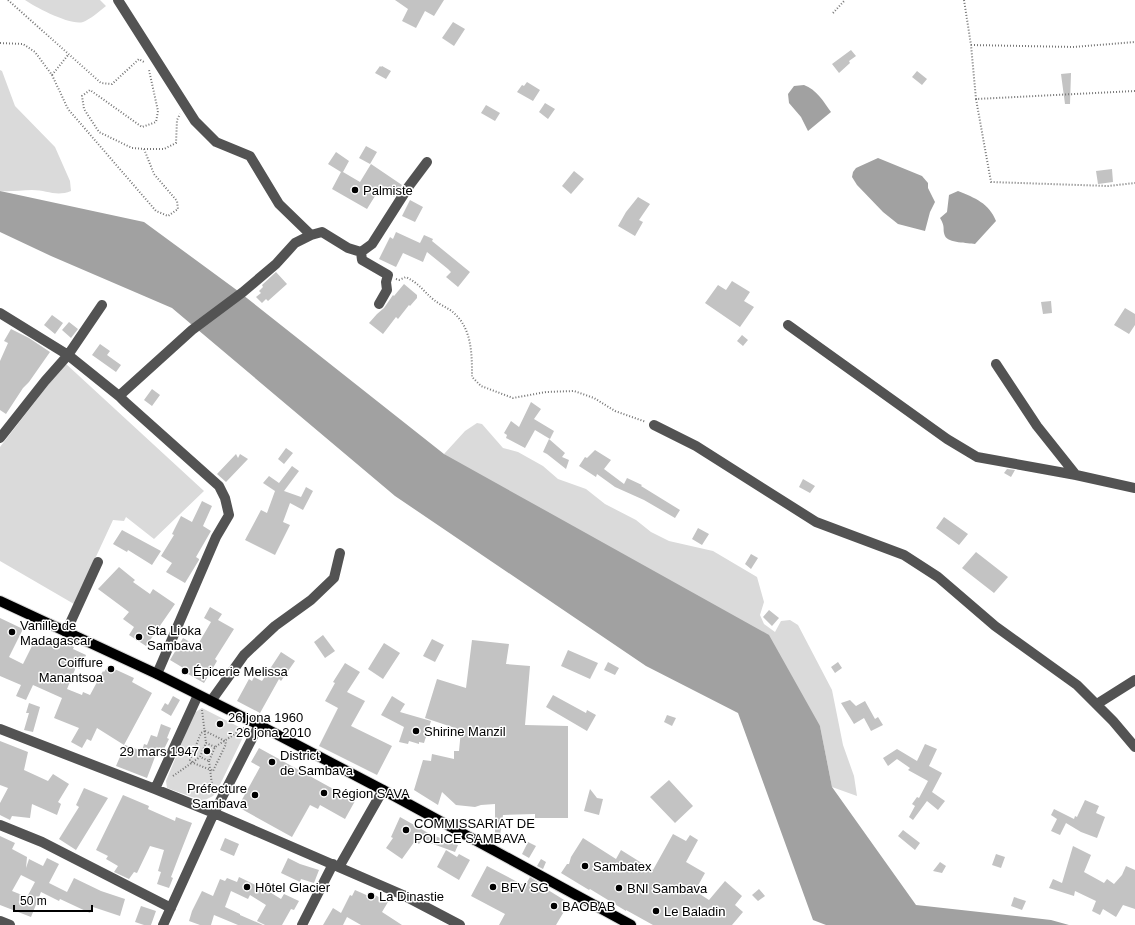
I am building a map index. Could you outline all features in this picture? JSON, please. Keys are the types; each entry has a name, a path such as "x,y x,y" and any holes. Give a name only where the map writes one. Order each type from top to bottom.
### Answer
{"main road":[{"path":"0,601 157,674 256,724 383,790 630,925"}],"street":[{"path":"118,0 195,121 216,142 250,156 279,204 311,235"},
{"path":"361,252 372,244 409,186 427,162"},
{"path":"119,396 192,330 243,292 276,264 295,244 311,235 322,232 348,248 361,252"},
{"path":"361,252 362,260 388,275 386,282 387,290 379,304"},
{"path":"0,438 44,381 68,355 102,305"},
{"path":"0,313 68,355 119,396 219,486 225,498 229,515 216,537 157,674"},
{"path":"788,325 947,439 977,457 1076,475 1135,488"},
{"path":"996,364 1037,426 1076,475"},
{"path":"654,425 696,446 816,522 904,555 938,577 995,626 1077,685 1113,721 1135,747"},
{"path":"211,701 244,655 275,626 311,600 334,578 340,553"},
{"path":"66,632 98,562"},
{"path":"1097,704 1135,680"},
{"path":"155,789 199,696"},
{"path":"163,925 256,724"},
{"path":"0,730 155,789 336,865 403,895 460,925"},
{"path":"302,925 336,865 383,790"},
{"path":"0,825 42,842 171,908"},
{"path":"0,921 10,925"}],"path":[{"path":"8,0 101,83 112,84 139,59 148,63 158,111 156,122 142,127 90,90 82,96 84,109 99,132 132,148 164,149 176,143 177,120 184,104"},
{"path":"833,14 845,0"},
{"path":"964,0 971,45 976,99 991,182 1108,186 1135,183"},
{"path":"971,45 1074,47 1135,42"},
{"path":"0,44 23,44 35,52 52,75 68,109 156,211 168,216 178,209 177,201 154,174 144,148"},
{"path":"52,75 68,55"},
{"path":"976,99 1135,91"},
{"path":"388,275 399,280 406,277 416,282 434,301 455,314 466,328 472,352 472,377 481,386 514,398 546,392 574,391 594,398 615,411 654,425"},
{"path":"172,776 200,757 206,743 199,696"},
{"path":"213,796 209,761 215,747 256,724"},
{"path":"205,731 225,741"},
{"path":"192,762 190,760 201,733 205,731"},
{"path":"210,771 212,771 226,744 225,741"},
{"path":"206,743 215,747"},
{"path":"200,757 209,761"},
{"path":"192,762 210,771"}],"shaded area":[{"path":"25,0 100,0 106,6 83,22 77,22 62,19"},
{"path":"0,70 2,71 15,106 55,147 70,181 71,191 66,193 56,193 37,190 0,191"},
{"path":"804,85 823,100 831,112 808,131 801,117 789,103 788,94 794,86"},
{"path":"878,158 922,176 928,183 928,188 935,202 930,212 925,231 898,224 883,212 857,185 852,177 856,168"},
{"path":"0,191 144,222 238,291 444,454 769,635 820,726 832,787 916,905 1051,920 1069,925 826,925 813,920 738,713 646,666 395,496 172,308 51,256 0,232"},
{"path":"958,191 985,205 990,210 996,221 975,244 950,240 945,236 943,224 940,218 947,212 949,195"},
{"path":"65,363 204,491 154,539 126,517 124,521 113,520 74,604 0,561 0,447"},
{"path":"477,423 482,424 503,448 518,452 543,466 558,479 586,489 605,504 636,520 651,532 669,541 713,551 757,577 764,602 760,615 764,624 775,632 781,621 790,620 798,625 832,690 843,745 854,776 857,796 832,787 820,726 444,454 465,431"},
{"path":"202,708 243,729 243,737 217,791 213,796 203,801 167,788 166,781 194,713"}],"building":[{"path":"395,0 444,0 434,16 425,11 416,28 402,21 408,9"},
{"path":"453,22 465,29 454,46 442,38"},
{"path":"851,50 856,56 849,61 850,63 839,73 832,64"},
{"path":"380,66 391,71 386,79 375,73"},
{"path":"917,71 927,79 922,85 912,77"},
{"path":"1071,73 1070,104 1065,104 1061,74"},
{"path":"527,82 540,90 533,101 517,92 522,85 524,86"},
{"path":"545,103 555,109 548,119 539,112"},
{"path":"486,105 500,113 495,121 481,113"},
{"path":"366,146 377,152 370,164 359,158"},
{"path":"336,152 349,161 343,172 360,182 371,164 402,185 394,197 380,188 367,209 332,189 341,172 328,164"},
{"path":"1112,169 1113,182 1098,184 1096,171"},
{"path":"574,171 584,179 571,194 562,186"},
{"path":"638,197 650,204 639,220 643,222 635,236 618,226 626,212"},
{"path":"410,200 423,207 415,222 402,216"},
{"path":"396,232 420,243 424,235 433,239 432,241 470,272 458,287 446,277 451,272 427,252 423,262 403,253 396,267 379,259 390,237 393,239"},
{"path":"276,272 287,284 268,301 266,299 262,303 256,297 261,293 259,291 263,287 262,285"},
{"path":"732,281 750,292 744,301 754,307 740,327 705,303 718,285 726,290"},
{"path":"404,284 417,295 417,298 410,306 409,305 398,319 396,317 383,334 369,323"},
{"path":"1051,301 1052,313 1043,314 1041,302"},
{"path":"1125,308 1135,314 1135,325 1129,334 1114,325"},
{"path":"52,315 63,323 55,334 44,325"},
{"path":"69,322 78,329 71,338 62,330"},
{"path":"11,329 29,338 50,352 6,414 0,410 0,361 8,343 4,341"},
{"path":"742,335 748,340 743,346 737,341"},
{"path":"100,344 110,351 107,355 121,365 116,372 92,355"},
{"path":"152,389 160,395 152,406 144,400"},
{"path":"531,402 541,409 534,419 554,431 550,439 535,430 525,448 506,438 507,435 504,433 511,421 519,427"},
{"path":"549,439 565,453 562,457 569,460 566,469 543,452"},
{"path":"286,448 293,453 284,464 278,459"},
{"path":"595,450 611,460 604,469 624,484 627,478 642,485 641,486 680,510 675,518 644,500 615,487 597,474 596,477 579,466 585,457 587,458"},
{"path":"236,454 238,458 240,454 248,459 226,482 217,474"},
{"path":"292,466 299,471 284,491 301,497 306,487 313,491 303,510 290,503 283,522 290,525 275,555 245,540 261,510 267,513 275,491 263,483 269,476 279,483"},
{"path":"1007,469 1015,470 1011,477 1004,473"},
{"path":"803,479 815,486 810,493 799,487"},
{"path":"202,501 212,506 203,526 211,531 196,557 199,560 185,583 166,572 172,563 161,556 174,535 172,534 181,516 192,522"},
{"path":"944,517 968,534 959,545 936,528"},
{"path":"698,528 709,534 702,545 692,539"},
{"path":"122,530 161,551 152,565 128,550 127,552 113,544"},
{"path":"976,552 1008,577 994,593 962,568"},
{"path":"751,554 758,558 751,569 745,564"},
{"path":"119,567 135,580 133,582 150,594 153,589 175,604 146,646 129,635 134,627 123,619 129,612 98,589"},
{"path":"210,607 222,614 218,620 234,629 215,659 217,661 204,683 188,674 190,672 170,660 183,638 197,646 211,622 204,618"},
{"path":"769,610 779,618 772,626 763,617"},
{"path":"0,618 23,629 9,657 23,664 36,638 51,645 53,638 74,647 73,649 86,655 80,669 76,667 67,689 82,695 83,692 90,695 103,671 104,672 108,666 134,678 132,682 152,693 124,745 97,728 91,741 87,739 82,748 71,742 79,728 54,718 62,698 33,685 26,700 16,696 21,685 0,676"},
{"path":"323,635 335,651 325,658 314,642"},
{"path":"432,639 444,645 435,662 423,656"},
{"path":"472,640 509,644 506,664 530,666 525,725 568,726 568,818 535,818 535,814 503,815 500,835 495,835 495,804 475,807 456,805 442,792 438,805 414,790 423,760 431,761 432,754 454,759 454,751 459,751 461,730 425,718 437,679 466,688"},
{"path":"384,643 400,653 383,679 368,669"},
{"path":"568,650 598,663 590,679 561,666"},
{"path":"281,652 295,661 281,681 279,679 260,713 237,701 249,679 252,681 254,677 262,681"},
{"path":"608,662 619,668 615,675 604,670"},
{"path":"838,662 842,668 835,673 831,667"},
{"path":"345,663 360,672 347,692 365,701 351,726 392,746 377,775 319,746 338,708 325,701 335,683 333,682"},
{"path":"553,695 586,713 587,710 596,715 587,731 546,707"},
{"path":"173,696 180,700 171,716 161,710 165,703 168,705"},
{"path":"392,696 405,704 400,712 431,721 424,743 419,742 419,744 409,741 408,744 399,742 404,727 381,715"},
{"path":"850,700 856,706 865,701 875,719 878,717 883,725 871,731 864,718 854,724 841,703"},
{"path":"29,703 40,707 33,732 24,730 29,713 26,713"},
{"path":"667,715 676,718 672,726 664,722"},
{"path":"161,724 171,728 167,738 169,739 163,751 158,749 147,778 116,766 125,745 142,751 144,744 147,745 151,735 157,737"},
{"path":"0,741 28,752 24,770 48,781 53,774 69,784 58,802 61,804 57,815 32,804 30,818 12,816 10,820 0,815 0,803 8,788 0,785"},
{"path":"925,744 937,749 929,766 942,773 932,792 945,801 938,810 927,801 913,820 909,817 915,806 912,804 917,797 919,798 928,781 908,770 910,768 897,759 888,766 883,758 897,749 917,761"},
{"path":"259,748 355,801 345,819 320,805 318,809 310,805 292,837 238,807 260,767 251,762"},
{"path":"669,780 693,806 675,823 650,797"},
{"path":"84,788 108,798 76,850 59,839 79,807 76,805"},
{"path":"590,789 597,798 603,799 599,815 584,811"},
{"path":"123,795 149,806 148,809 175,821 176,817 192,823 171,877 173,878 169,888 157,884 161,872 158,871 164,850 150,846 137,873 134,872 129,879 114,872 118,866 106,859 108,856 96,850"},
{"path":"1085,800 1099,806 1096,813 1105,817 1097,838 1081,832 1066,823 1060,835 1051,831 1057,819 1051,815 1054,809 1074,819 1075,816 1077,817"},
{"path":"400,817 430,834 458,845 455,852 422,840 419,844 415,841 402,859 386,848 393,838 391,837"},
{"path":"903,830 920,843 915,850 898,836"},
{"path":"673,834 686,841 690,835 698,840 686,862 705,873 695,891 709,900 725,881 742,896 735,905 743,912 732,925 653,925 561,873 567,864 569,864 571,857 583,838 616,859 621,850 653,870"},
{"path":"0,836 15,843 12,849 27,857 26,868 29,859 43,866 47,858 59,864 49,883 67,892 74,878 101,891 125,899 120,916 93,907 90,913 41,892 31,917 0,905","holes":["21,875 35,882 27,897 12,891"]},
{"path":"225,838 239,844 234,856 220,850"},
{"path":"528,842 536,846 529,858 522,854"},
{"path":"1073,846 1091,855 1084,872 1104,883 1107,879 1114,884 1122,875 1126,866 1135,870 1135,909 1123,905 1116,917 1103,909 1100,915 1092,911 1096,901 1075,891 1074,896 1049,888 1053,879 1062,883"},
{"path":"446,850 457,857 459,854 470,860 459,880 437,867"},
{"path":"996,854 1005,857 1001,868 992,865"},
{"path":"288,858 300,864 319,870 314,883 301,879 300,882 281,873"},
{"path":"541,859 546,862 543,869 537,866"},
{"path":"940,862 946,866 942,873 933,871"},
{"path":"487,866 525,886 530,877 569,903 556,925 499,925 505,914 471,896"},
{"path":"239,877 281,899 284,894 299,901 294,910 291,909 282,925 265,925 257,921 266,905 250,895 248,899 231,891 225,907 263,925 238,925 214,915 211,925 200,925 189,921 192,911 202,891 213,896 220,879 225,881 227,878 237,882"},
{"path":"759,889 765,896 758,901 752,895"},
{"path":"355,890 373,898 375,895 388,902 382,912 402,925 361,925 347,917 343,925 323,925 333,908 341,913 350,895 352,896"},
{"path":"1014,897 1026,901 1022,910 1011,906"},
{"path":"141,906 156,911 151,925 144,925 135,922"}],"place":[{"name":"Palmiste","path":"355,190"},
{"name":"Vanille de Madagascar","path":"12,632"},
{"name":"Sta Lioka Sambava","path":"139,637"},
{"name":"Coiffure Manantsoa","path":"111,669"},
{"name":"Épicerie Melissa","path":"185,671"},
{"name":"26 jona 1960 - 26 jona 2010","path":"220,724"},
{"name":"Shirine Manzil","path":"416,731"},
{"name":"29 mars 1947","path":"207,751"},
{"name":"District de Sambava","path":"272,762"},
{"name":"Région SAVA","path":"324,793"},
{"name":"Préfecture Sambava","path":"255,795"},
{"name":"COMMISSARIAT DE POLICE SAMBAVA","path":"406,830"},
{"name":"Sambatex","path":"585,866"},
{"name":"Hôtel Glacier","path":"247,887"},
{"name":"BFV SG","path":"493,887"},
{"name":"BNI Sambava","path":"619,888"},
{"name":"La Dinastie","path":"371,896"},
{"name":"BAOBAB","path":"554,906"},
{"name":"Le Baladin","path":"656,911"}]}
